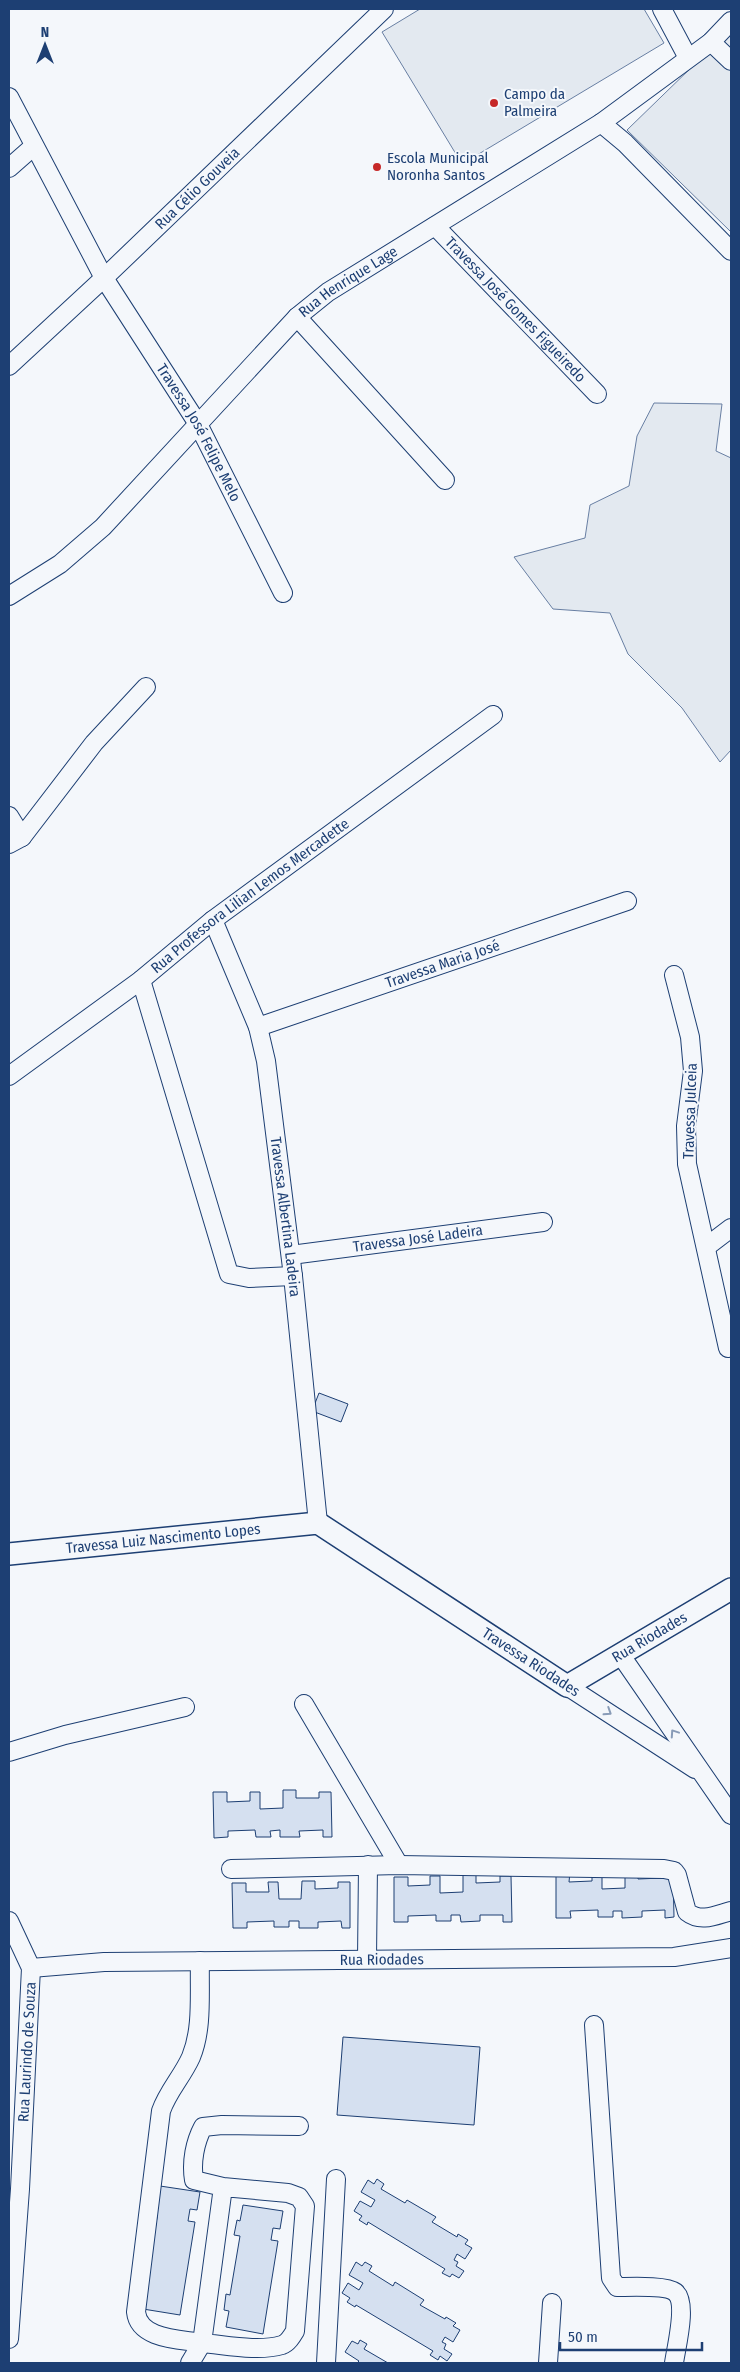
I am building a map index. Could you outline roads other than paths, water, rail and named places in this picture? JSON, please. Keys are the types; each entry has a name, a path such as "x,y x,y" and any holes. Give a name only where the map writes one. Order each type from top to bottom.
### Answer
{"street":[{"name":"Rua Célio Gouveia","path":"9,366 104,278 384,9"},
{"path":"662,9 688,58"},
{"name":"Rua Henrique Lage","path":"9,596 60,564 103,527 297,317 328,292 601,123 711,42 731,21"},
{"path":"711,42 731,61"},
{"name":"Travessa José Felipe Melo","path":"9,97 104,278 198,424 283,593"},
{"path":"601,123 625,143 731,250"},
{"path":"9,168 34,146"},
{"name":"Travessa José Gomes Figueiredo","path":"434,226 597,394"},
{"path":"297,317 444,480"},
{"path":"15,841 94,743 146,687"},
{"name":"Rua Professora Lilian Lemos Mercadette","path":"9,1076 141,980 213,920 493,715"},
{"path":"9,816 15,841"},
{"name":"Travessa Maria José","path":"258,1027 627,902"},
{"name":"Travessa Albertina Ladeira","path":"213,920 258,1027 266,1061 291,1255 318,1523"},
{"name":"Travessa Julceia","path":"674,975 690,1038 693,1071 686,1126 688,1164 728,1348"},
{"path":"141,980 229,1274 249,1278 293,1276"},
{"name":"Travessa José Ladeira","path":"291,1255 543,1222"},
{"path":"706,1247 731,1228"},
{"name":"Travessa Luiz Nascimento Lopes","path":"9,1554 318,1523"},
{"name":"Travessa Riodades","path":"318,1523 701,1773 731,1815"},
{"name":"Rua Riodades","path":"567,1686 731,1589"},
{"path":"620,1654 701,1773"},
{"path":"304,1704 399,1865"},
{"path":"9,1752 65,1735 185,1707"},
{"path":"366,1959 368,1865"},
{"path":"231,1869 399,1865 669,1869 677,1875 688,1912 692,1916 709,1918 731,1911"},
{"name":"Rua Laurindo de Souza","path":"9,1921 31,1968 14,2192 9,2339"},
{"name":"Rua Riodades","path":"31,1968 104,1962 674,1957 731,1948"},
{"path":"200,1961 199,2024 191,2056 165,2098 161,2111 136,2312 140,2325 154,2334 202,2343 258,2347 283,2345 290,2340 295,2331 305,2206 299,2197 288,2193 223,2187 194,2180 196,2140 203,2127 222,2125 298,2126"},
{"path":"594,2025 611,2278 617,2287 664,2289 674,2292 680,2299 682,2310 674,2363"},
{"path":"326,2363 336,2179"},
{"path":"190,2363 202,2343 223,2187"},
{"path":"548,2363 552,2303"}],"place":[{"name":"Campo da Palmeira","path":"494,103"},
{"name":"Escola Municipal Noronha Santos","path":"377,167"}]}
